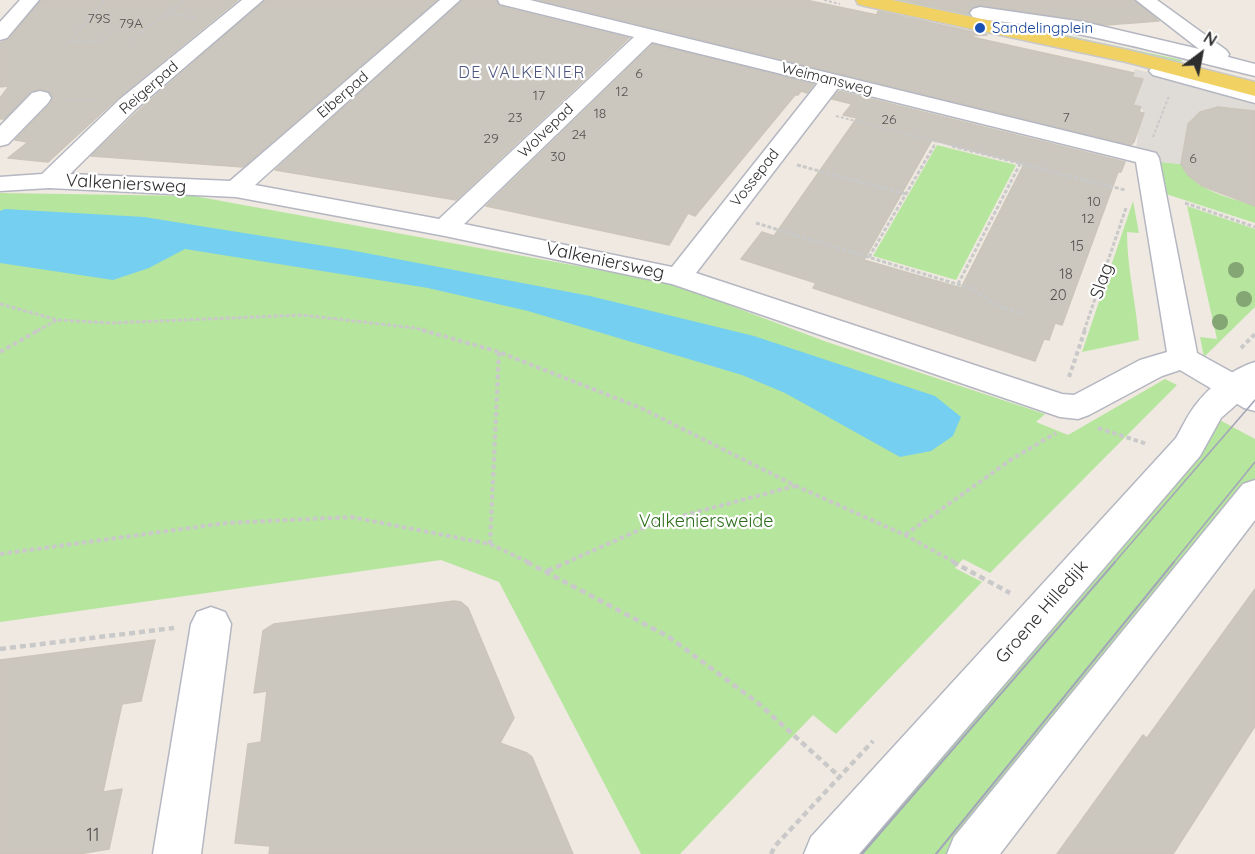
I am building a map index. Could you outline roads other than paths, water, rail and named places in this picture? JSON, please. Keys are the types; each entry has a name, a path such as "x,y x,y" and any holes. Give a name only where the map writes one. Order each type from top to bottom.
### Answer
{"main road":[{"path":"865,0 1072,44 1255,89"},
{"path":"916,0 1150,49 1255,75"}],"street":[{"path":"0,34 30,0"},
{"name":"Reigerpad","path":"50,181 128,104 254,0"},
{"name":"Eiberpad","path":"236,189 451,0"},
{"name":"Weimansweg","path":"507,0 1147,158 1142,194 1183,358"},
{"path":"1145,0 1190,33 1245,67"},
{"path":"980,13 1019,16 1166,47 1245,67"},
{"path":"1166,47 1182,42 1190,33"},
{"name":"Wolvepad","path":"445,228 648,35"},
{"path":"1072,44 1106,56 1255,96"},
{"name":"Vossepad","path":"679,277 808,109 833,80"},
{"path":"0,139 49,98"},
{"name":"Valkeniersweg","path":"0,184 50,181 236,189 445,228 679,277 1069,413 1078,406 1151,368 1183,358"},
{"path":"1183,358 1248,387"},
{"name":"Groene Hilledijk","path":"828,854 1188,447 1209,410 1248,387"},
{"path":"971,854 1255,495"},
{"path":"177,854 211,624"}],"water":[{"path":"5,209 144,217 350,250 590,296 754,336 935,396 961,417 953,436 931,451 900,457 785,393 742,375 528,311 428,288 185,249 149,268 113,280 0,263 0,211"}],"tram line":[{"path":"1114,563 1255,400"},
{"path":"1173,563 1255,462"},
{"path":"862,854 1115,562"},
{"path":"936,854 1174,562"}],"place":[{"name":"Sandelingplein","path":"980,28"}],"district":[{"name":"DE VALKENIER","path":"522,73"}],"park label":[{"name":"Valkeniersweide","path":"706,522"}]}
